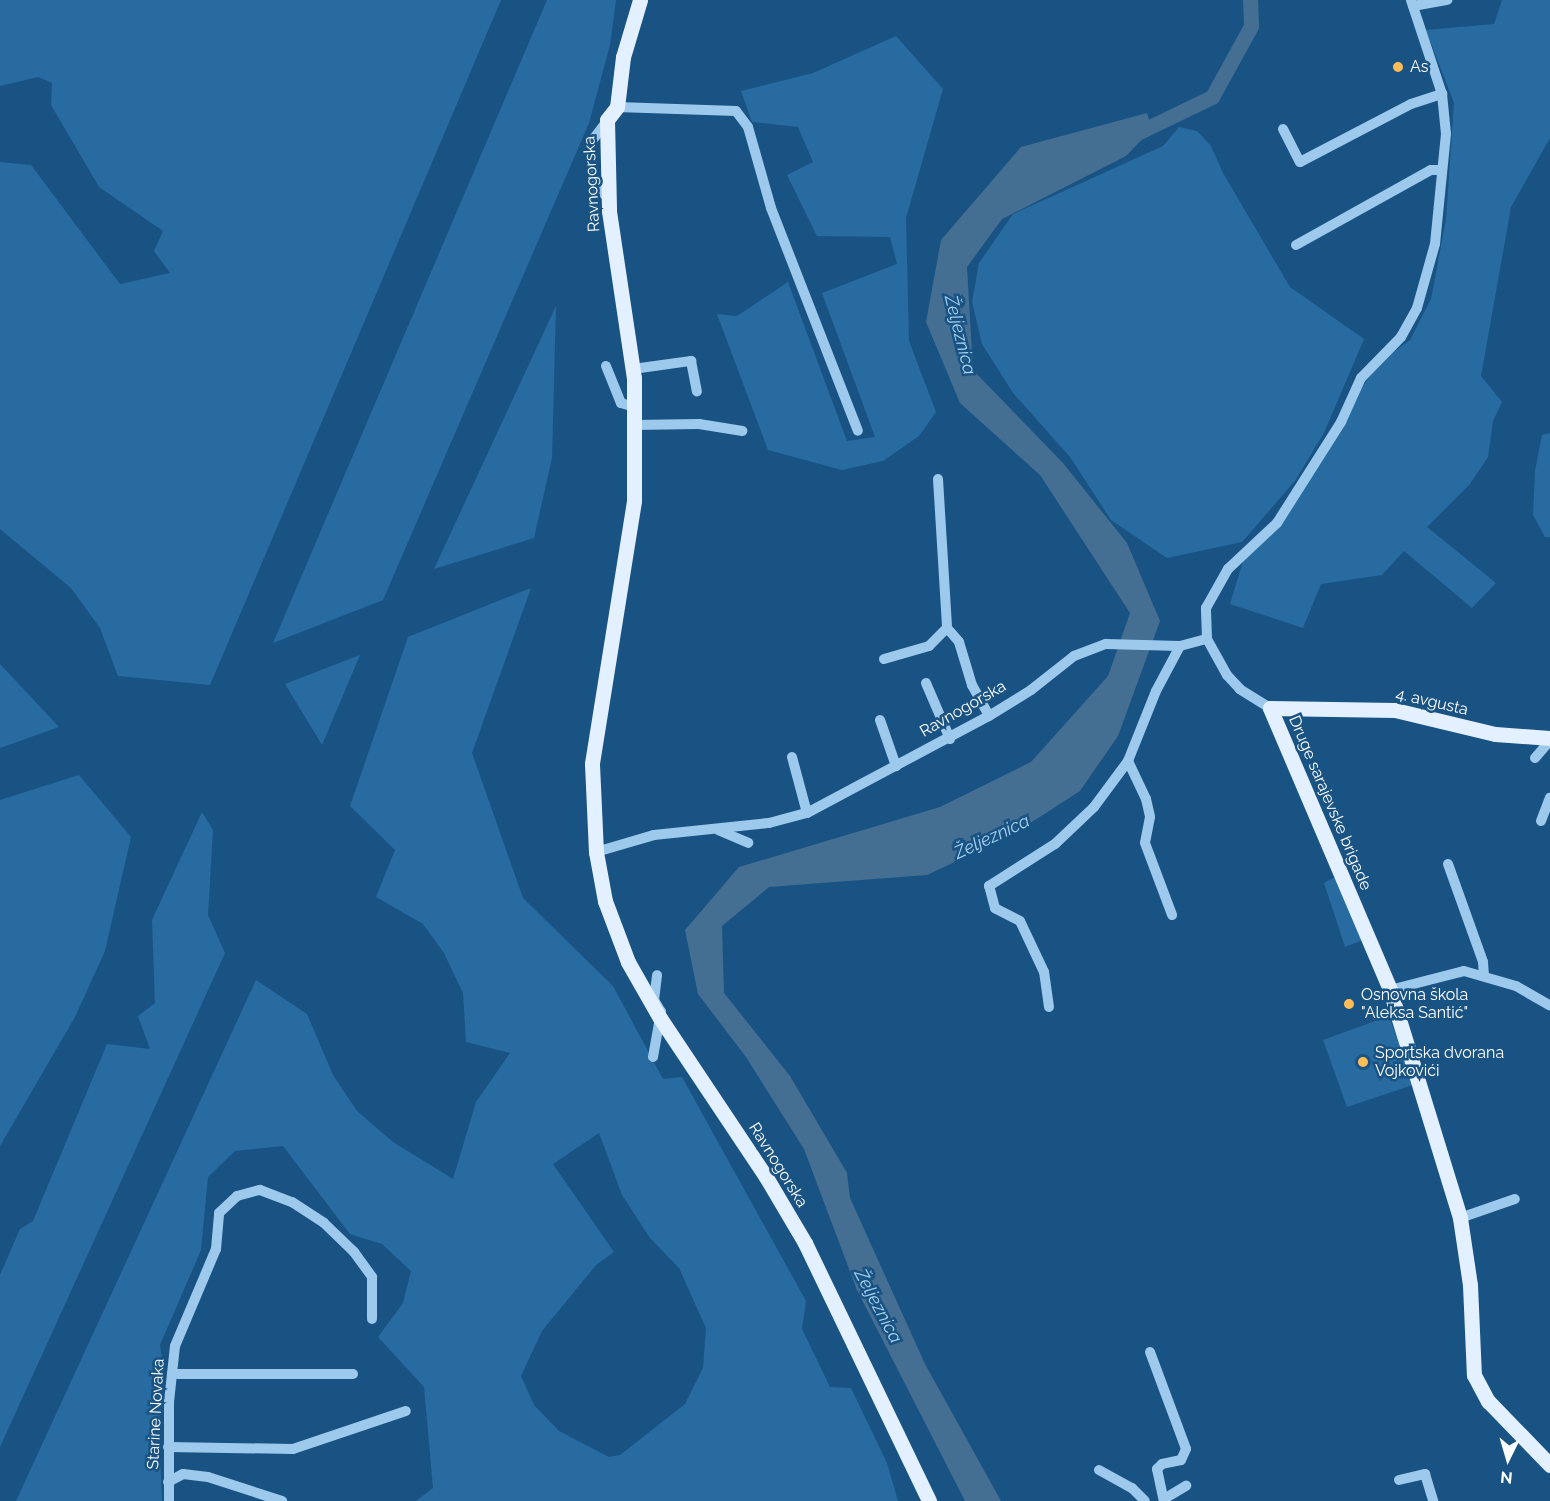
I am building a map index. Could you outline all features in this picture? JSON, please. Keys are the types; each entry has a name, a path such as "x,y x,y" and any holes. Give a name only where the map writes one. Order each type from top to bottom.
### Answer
{"main road":[{"name":"Ravnogorska","path":"640,0 624,57 617,106 607,120 609,199 633,369 634,501 592,764 596,852 615,932 660,1018 760,1168 805,1244 929,1501"},
{"name":"4. avgusta","path":"1270,708 1395,710 1495,734 1550,739"},
{"name":"Druge sarajevske brigade","path":"1270,708 1390,990 1460,1218 1470,1285 1474,1375 1488,1401 1550,1465"}],"street":[{"path":"1412,3 1446,0"},
{"name":"Druge sarajevske brigade","path":"1270,708 1240,689 1227,675 1207,639 1206,608 1214,589 1228,569 1277,523 1341,422 1361,378 1409,326 1435,244 1446,134 1442,94 1412,3"},
{"path":"1283,129 1300,162 1411,104 1442,94"},
{"path":"617,106 736,111 748,127 771,208 858,431"},
{"path":"1296,245 1431,170 1442,170"},
{"path":"633,369 691,361 697,391"},
{"path":"606,366 621,403 634,407"},
{"path":"634,425 699,424 742,431"},
{"path":"938,480 947,628 959,642 972,685 989,716"},
{"path":"884,659 929,646 947,628"},
{"name":"Ravnogorska","path":"596,852 654,835 769,823 807,813 950,739 1031,690 1074,656 1106,644 1175,645 1207,639"},
{"path":"1049,1007 1044,972 1020,921 995,908 989,886 1055,844 1094,807 1128,761 1175,645"},
{"path":"926,683 950,739"},
{"path":"880,720 896,766"},
{"path":"1536,758 1550,739"},
{"path":"792,757 807,813"},
{"path":"1128,761 1146,800 1150,818 1145,843 1172,915"},
{"path":"1541,821 1550,798"},
{"path":"715,829 748,843"},
{"path":"1448,864 1483,962 1484,975"},
{"path":"1390,990 1464,971 1516,986 1550,1006"},
{"path":"653,1058 661,1012 654,1000 657,975"},
{"name":"Starine Novaka","path":"169,1501 168,1447 175,1346 216,1249 219,1213 237,1196 260,1190 292,1202 324,1223 354,1252 372,1277 372,1319"},
{"path":"1460,1218 1515,1198"},
{"path":"1150,1352 1186,1449 1181,1460 1162,1464 1157,1469 1164,1500 1186,1486"},
{"path":"172,1374 353,1374"},
{"path":"168,1447 209,1444 293,1449 406,1410"},
{"path":"1099,1470 1132,1488 1145,1501"},
{"path":"168,1482 183,1474 208,1477 282,1501"},
{"path":"1399,1480 1425,1474 1433,1501"}],"shaded area":[{"path":"0,0 501,0 210,685 118,676 100,628 71,588 0,529 0,162 31,165 120,284 170,273 154,251 163,231 99,187 51,105 52,83 38,77 0,86"},
{"path":"547,0 616,0 610,45 589,123 383,600 273,643"},
{"path":"1502,0 1550,0 1550,138 1511,207 1481,376 1502,402 1493,421 1488,457 1470,484 1427,527 1496,583 1472,608 1404,551 1382,575 1321,584 1303,628 1230,604 1243,561 1283,522 1361,389 1380,361 1410,340 1431,299 1446,219 1454,103 1426,30 1494,24"},
{"path":"896,36 943,89 906,218 909,341 936,412 919,436 883,461 842,470 768,450 717,314 737,316 788,282 847,441 875,437 822,293 897,264 890,237 817,236 787,175 813,162 798,127 752,122 741,91 813,73"},
{"path":"1179,127 1197,131 1211,146 1223,173 1290,287 1364,339 1324,433 1295,481 1242,542 1167,558 1111,520 1070,457 1013,393 982,344 972,302 979,263 1013,214 1163,146"},
{"path":"556,306 552,458 534,538 434,569"},
{"path":"1550,433 1550,537 1545,537 1533,515 1535,471 1542,435"},
{"path":"531,588 472,753 523,898 613,986 663,1079 682,1077 806,1301 802,1329 830,1387 851,1388 887,1463 898,1501 416,1501 433,1488 424,1387 378,1337 403,1303 411,1271 382,1244 350,1234 283,1146 235,1151 208,1177 201,1250 160,1345 163,1366 159,1426 162,1501 16,1501 256,980 307,1014 333,1075 357,1111 393,1142 453,1179 476,1102 510,1053 466,1042 463,993 444,953 423,924 376,897 395,850 350,806 408,637","holes":["599,1133 622,1195 650,1238 679,1268 706,1328 703,1368 685,1404 620,1455 609,1457 559,1431 534,1405 521,1376 542,1331 596,1265 614,1252 553,1164"]},
{"path":"360,655 322,745 285,684"},
{"path":"0,664 59,727 0,748"},
{"path":"79,775 131,837 105,951 75,1017 0,1146 0,800"},
{"path":"202,812 213,830 208,915 225,953 0,1447 0,1275 20,1229 33,1221 107,1044 150,1049 138,1016 155,1003 152,920"},
{"path":"1337,876 1363,940 1345,947 1324,883"},
{"path":"1389,1016 1413,1085 1347,1107 1323,1040"}],"water":[{"path":"1147,113 1152,129 1126,156 1002,219 967,267 973,370 1063,463 1127,543 1160,621 1118,736 1080,791 1010,836 927,875 769,887 722,926 724,993 790,1076 847,1173 850,1198 925,1364 1001,1501 965,1501 857,1290 804,1149 746,1057 698,994 685,930 739,867 940,807 1031,762 1108,676 1130,613 1040,475 960,403 926,322 941,240 1021,147"}],"waterway":[{"name":"Željeznica","path":"1133,135 1212,97 1251,26 1250,0"}],"place":[{"name":"As","path":"1398,67"},
{"name":"Osnovna škola \"Aleksa Santić\"","path":"1349,1004"},
{"name":"Sportska dvorana Vojkovići","path":"1363,1062"}]}
